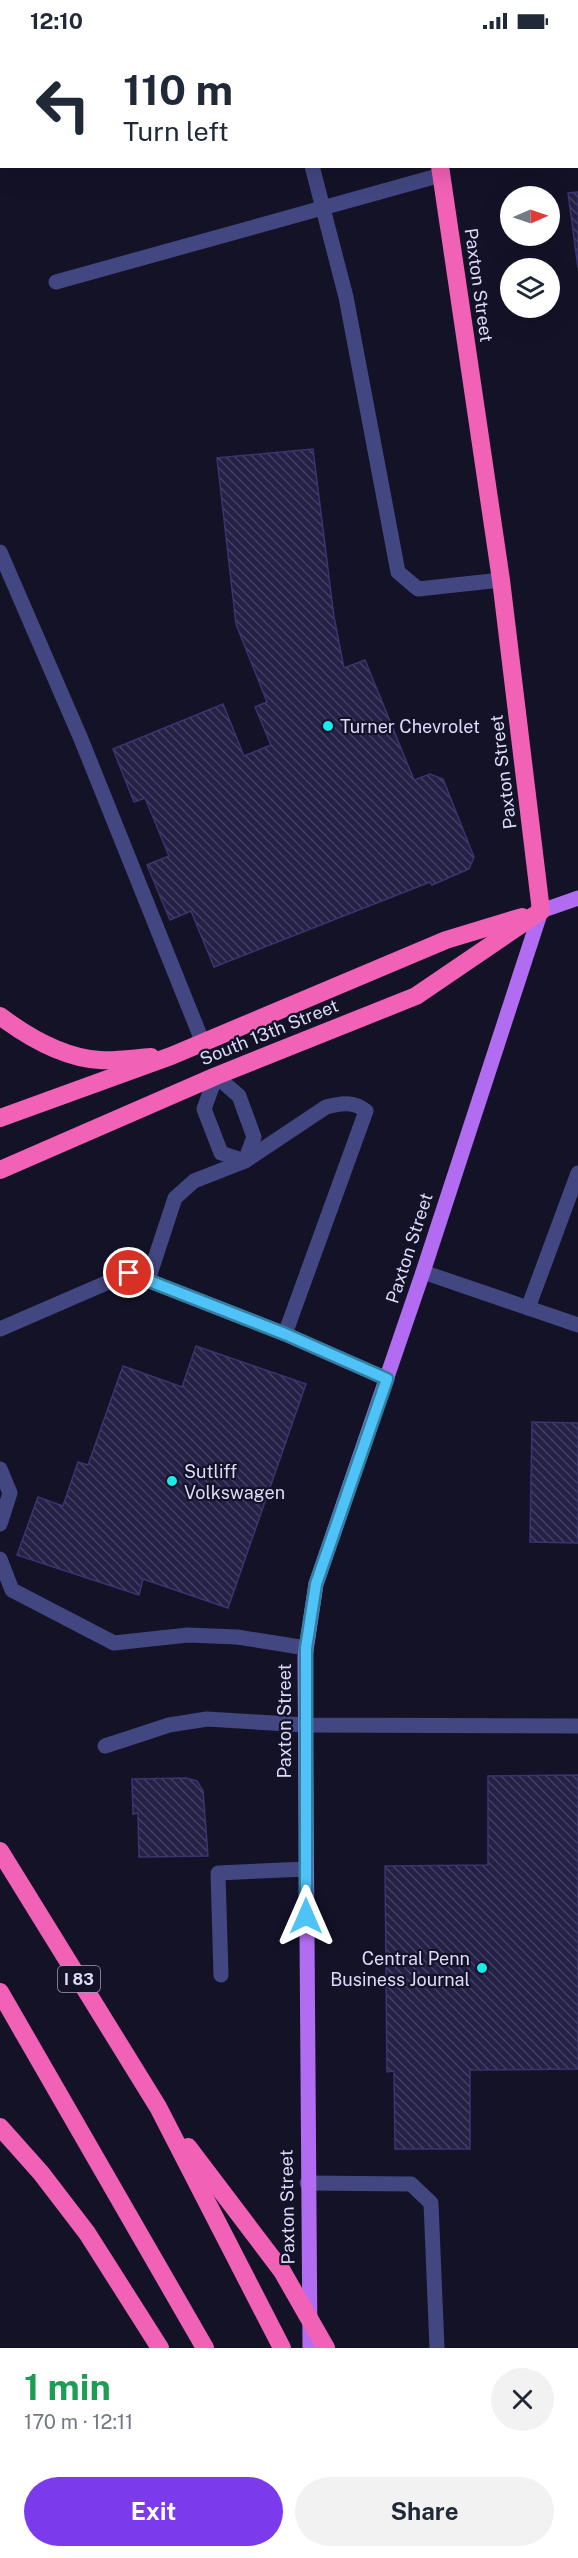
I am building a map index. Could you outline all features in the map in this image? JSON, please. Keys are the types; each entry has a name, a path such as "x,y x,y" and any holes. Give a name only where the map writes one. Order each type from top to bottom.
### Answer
{"highway":[{"name":"Paxton Street","path":"441,171 501,580 541,911"},
{"name":"South 13th Street","path":"0,1118 171,1056 446,940 541,911"},
{"name":"South 13th Street","path":"0,1170 216,1076 416,996 541,911"},
{"path":"0,1016 30,1038 99,1060 171,1056"},
{"name":"I 83","path":"0,1851 158,2107 282,2348"},
{"path":"0,1992 91,2146 205,2348"},
{"path":"158,2107 282,2271 326,2348"},
{"path":"0,2127 42,2173 87,2233 160,2348"}],"main road":[{"name":"South 13th Street","path":"541,911 578,898"},
{"name":"Paxton Street","path":"310,2348 305,1725 306,1648 316,1584 423,1272 541,911"}],"lane":[{"path":"312,168 346,297 398,572 418,590 501,580"},
{"path":"56,282 322,210 441,171"},
{"path":"0,552 81,739 202,1043"},
{"path":"216,1076 239,1096 254,1137 246,1161 222,1154 204,1110 216,1076"},
{"path":"148,1280 175,1198 194,1181 246,1161 326,1107 358,1105 366,1111 285,1334"},
{"path":"528,1308 578,1173"},
{"path":"423,1272 578,1325"},
{"path":"0,1329 129,1273 285,1334 387,1379"},
{"path":"0,1468 10,1493 0,1524"},
{"path":"0,1559 12,1590 114,1642 188,1635 237,1637 306,1648"},
{"path":"105,1746 169,1725 207,1719 305,1725 578,1726"},
{"path":"220,1975 218,1873 306,1869"},
{"path":"307,2183 411,2184 431,2203 437,2348"}],"building":[{"path":"578,192 578,268 568,193"},
{"name":"Turner Chevrolet","path":"313,449 334,617 344,668 365,660 414,780 430,774 443,779 474,857 469,869 432,885 430,882 214,967 191,911 170,920 147,865 169,856 145,798 134,802 113,749 223,704 244,756 271,745 255,707 267,702 236,624 217,458"},
{"name":"Sutliff Volkswagen","path":"196,1346 306,1384 228,1608 143,1579 139,1595 17,1555 38,1497 63,1506 78,1462 88,1465 123,1366 182,1387"},
{"path":"532,1422 578,1423 578,1543 530,1542"},
{"name":"Central Penn Business Journal","path":"578,1775 578,2069 470,2070 470,2149 395,2149 394,2071 387,2072 385,1866 488,1865 488,1776"},
{"path":"186,1778 197,1781 203,1791 208,1856 139,1857 138,1813 133,1814 132,1779"}],"place":[{"name":"Turner Chevrolet","path":"328,726"},
{"name":"Sutliff Volkswagen","path":"172,1481"},
{"name":"Central Penn Business Journal","path":"482,1968"}],"route":[{"path":"129,1273 285,1334 387,1379 316,1584 306,1648 306,1916"}]}
